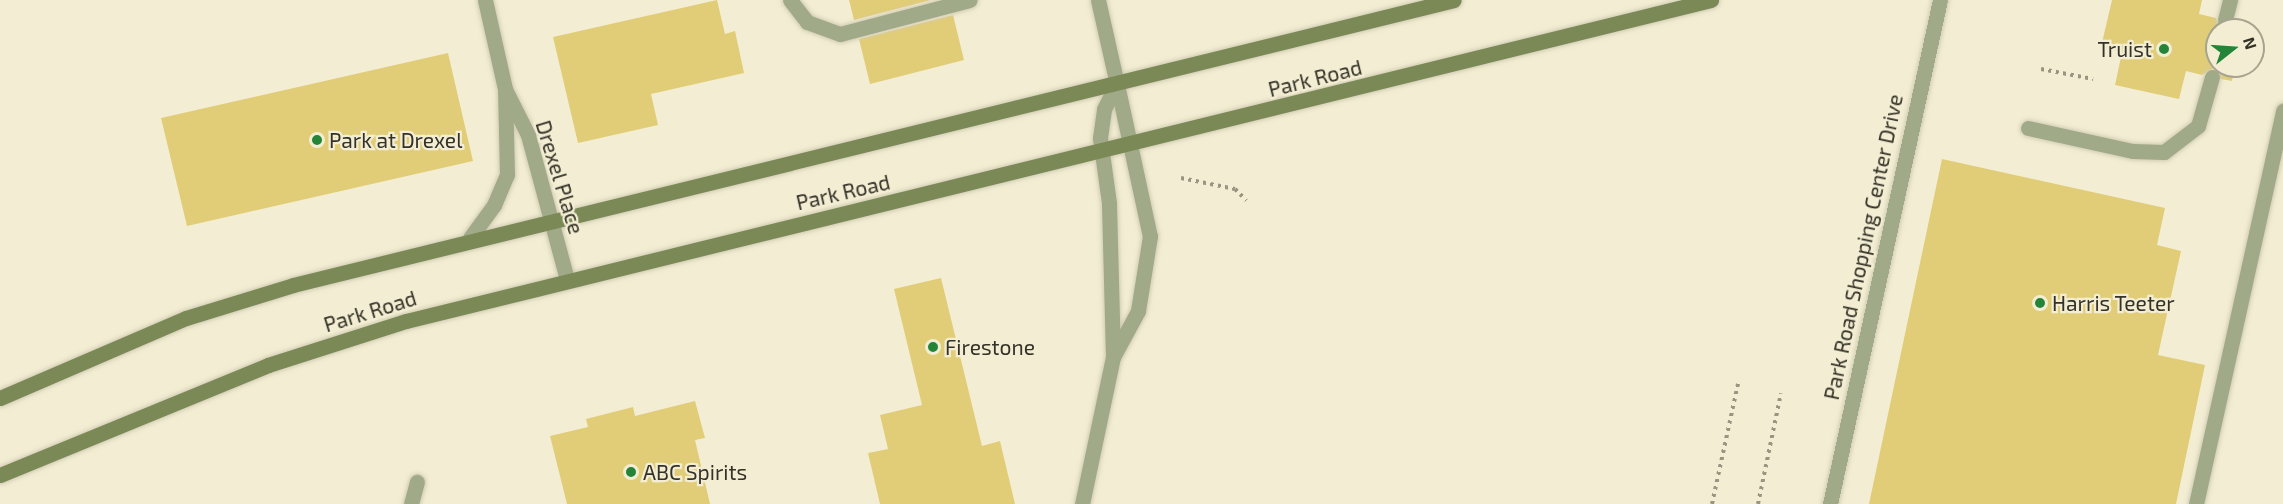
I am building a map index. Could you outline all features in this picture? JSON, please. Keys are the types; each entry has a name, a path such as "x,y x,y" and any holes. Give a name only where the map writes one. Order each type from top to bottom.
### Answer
{"main road":[{"name":"Park Road","path":"0,398 186,318 470,238 1117,84 1454,0"},
{"name":"Park Road","path":"0,475 307,352 567,280 1711,0"}],"street":[{"name":"Drexel Place","path":"470,238 494,205 507,175 505,89 485,0"},
{"path":"790,0 807,22 840,34 970,0"},
{"path":"1098,0 1148,205 1149,255 1138,311 1113,357"},
{"name":"Park Road Shopping Center Drive","path":"1830,504 1940,0"},
{"path":"2226,18 2230,0"},
{"path":"2028,128 2133,151 2164,152 2198,126 2212,78"},
{"path":"1082,504 1113,357 1109,203 1101,151 1104,109 1117,84"},
{"name":"Drexel Place","path":"505,89 528,135 567,280"},
{"path":"2196,504 2283,110"},
{"path":"411,504 417,482"}],"path":[{"path":"2041,69 2093,79"},
{"path":"1181,178 1235,189 1246,200"},
{"path":"1712,504 1738,384"},
{"path":"1758,504 1781,393"}],"building":[{"path":"717,0 725,34 735,31 744,73 651,94 658,125 578,143 553,37"},
{"path":"849,0 931,0 854,20"},
{"name":"Truist","path":"2112,0 2202,0 2199,14 2216,18 2205,18 2205,73 2202,75 2186,71 2179,99 2115,85 2122,52 2101,47"},
{"path":"953,15 964,60 870,84 859,39"},
{"name":"Park at Drexel","path":"448,53 473,161 187,226 161,118"},
{"name":"Truist","path":"2220,78 2233,78 2232,81"},
{"name":"Harris Teeter","path":"1942,159 2165,208 2157,245 2181,251 2158,355 2205,365 2176,504 1869,504"},
{"name":"Firestone","path":"941,278 982,446 1000,441 1015,504 880,504 868,453 888,449 880,415 922,405 894,289"},
{"name":"ABC Spirits","path":"695,401 705,438 695,440 710,504 567,504 550,436 588,427 586,419 633,407 635,416"}],"place":[{"name":"Truist","path":"2164,49"},
{"name":"Park at Drexel","path":"317,140"},
{"name":"Harris Teeter","path":"2040,303"},
{"name":"Firestone","path":"933,347"},
{"name":"ABC Spirits","path":"631,472"}]}
